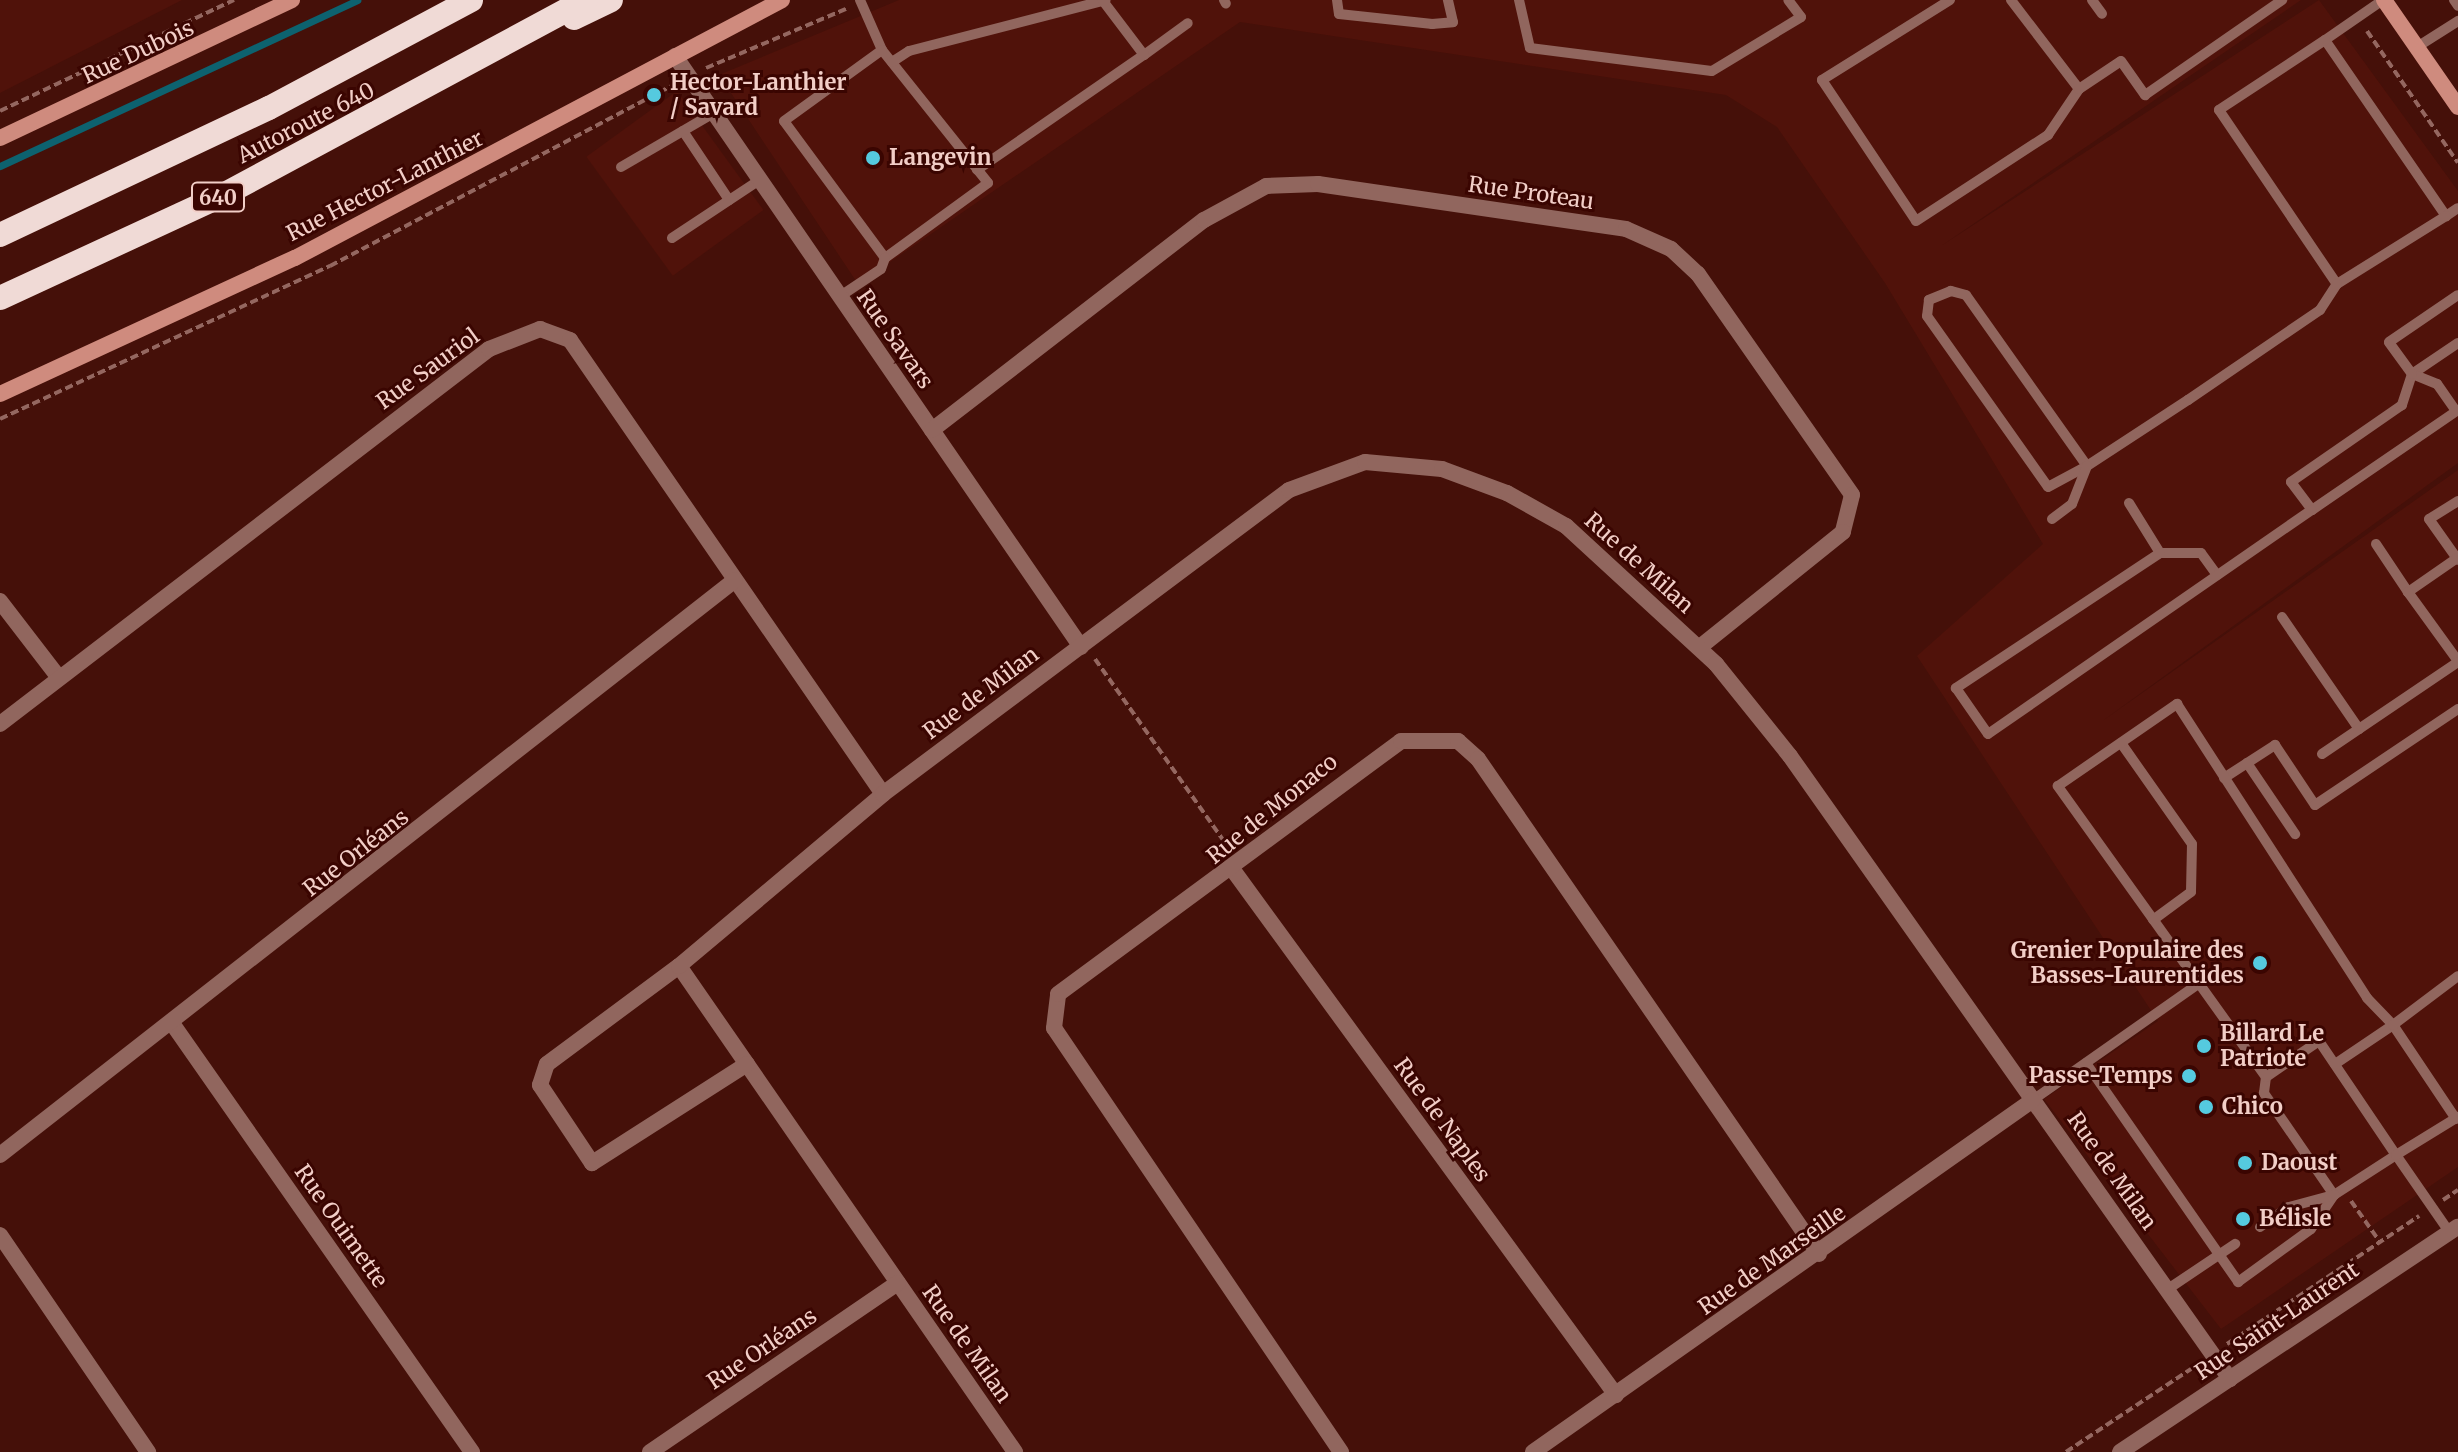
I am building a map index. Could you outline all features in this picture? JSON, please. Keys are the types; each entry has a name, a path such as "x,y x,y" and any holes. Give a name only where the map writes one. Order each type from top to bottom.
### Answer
{"highway":[{"path":"316,84 436,0"},
{"name":"Autoroute 640","path":"0,235 316,84 471,0"},
{"name":"Autoroute 640","path":"0,298 432,87 586,0"},
{"path":"432,87 611,0"}],"street":[{"name":"Rue Dubois","path":"0,138 292,0"},
{"name":"Rue Hector-Lanthier","path":"0,394 259,276 782,0"},
{"path":"2384,0 2417,47 2452,87 2458,107"},
{"name":"Rue Savars","path":"675,56 758,181 1088,652"},
{"name":"Rue Proteau","path":"932,430 1204,220 1266,186 1318,184 1626,229 1660,243 1698,274 1852,495 1852,515 1838,537 1700,647"},
{"name":"Rue Sauriol","path":"0,724 489,349 540,329 570,340 883,794"},
{"name":"Rue de Milan","path":"747,1064 592,1163 549,1108 540,1085 547,1064 679,966 883,794 1088,652 1289,490 1334,468 1384,462 1460,475 1547,514 1615,565 1700,647 1790,756 2230,1379"},
{"name":"Rue Orléans","path":"0,1155 174,1026 735,580"},
{"path":"0,601 59,678"},
{"name":"Rue de Monaco","path":"1341,1452 1054,1028 1058,994 1233,870 1377,754 1401,741 1458,741 1629,969 1819,1254"},
{"name":"Rue de Naples","path":"1233,870 1616,1395"},
{"name":"Rue de Milan","path":"679,966 1015,1452"},
{"name":"Rue Ouimette","path":"174,1026 472,1452"},
{"name":"Rue de Marseille","path":"1533,1452 1819,1254 2033,1100"},
{"path":"0,1235 148,1452"},
{"name":"Rue Saint-Laurent","path":"2120,1452 2455,1235"},
{"name":"Rue Orléans","path":"650,1452 898,1283"}],"lane":[{"path":"839,297 881,269 885,258 988,183 882,50 860,0"},
{"path":"892,62 909,51 1104,0 1144,55"},
{"path":"1337,0 1339,14 1432,24 1453,22 1448,0"},
{"path":"1519,0 1530,48 1712,71 1801,17 1788,0"},
{"path":"1950,0 1822,80 1916,221 2048,135 2079,89 2121,61 2145,95 2282,0"},
{"path":"2011,0 2079,89"},
{"path":"2092,0 2102,14"},
{"path":"2337,284 2219,110 2384,0"},
{"path":"2454,0 2458,6"},
{"path":"2417,47 2458,21"},
{"path":"977,170 1188,23"},
{"path":"2325,40 2446,216"},
{"path":"882,50 784,121 885,258"},
{"path":"621,167 712,114"},
{"path":"683,131 729,200"},
{"path":"672,238 758,181"},
{"path":"2087,466 1966,295 1951,291 1929,300 1927,316 2048,487 2087,466 2320,310 2337,284 2458,208"},
{"path":"2217,575 2201,553 2160,553 1956,688 1988,734 2457,410 2437,384 2412,374 2389,342 2458,295"},
{"path":"2311,510 2291,482 2402,405 2412,374 2458,343"},
{"path":"2052,519 2072,504 2087,466"},
{"path":"2408,592 2457,559 2429,519 2458,501"},
{"path":"2129,503 2160,553"},
{"path":"2322,754 2458,662 2376,544"},
{"path":"2282,617 2359,729"},
{"path":"2260,1227 2289,1207 2338,1192 2457,1118 2393,1025 2367,998 2177,704 2058,786 2266,1077 2264,1093 2338,1192"},
{"path":"2224,778 2275,745 2315,805 2458,709"},
{"path":"2121,743 2192,844 2191,892 2153,920"},
{"path":"2247,763 2295,834"},
{"path":"2335,1064 2458,976"},
{"path":"2033,1100 2198,984"},
{"path":"2266,1077 2319,1041 2455,1235"},
{"path":"2086,1063 2238,1282 2311,1229 2338,1192"},
{"path":"2168,1289 2235,1244"}],"path":[{"path":"0,111 234,0"},
{"path":"706,68 849,8"},
{"path":"2367,31 2458,163"},
{"path":"1088,652 1230,848"},
{"path":"2338,1192 2380,1242"},
{"name":"Rue Saint-Laurent","path":"2231,1342 2412,1221"},
{"name":"Rue Saint-Laurent","path":"2066,1452 2185,1372"},
{"path":"2093,1434 2097,1441"}],"shaded area":[{"path":"0,0 182,0 0,93"},
{"path":"899,0 2301,0 1941,246 2319,0 2458,191 2458,463 2101,722 2458,470 2458,1167 2221,1329 2044,1099 2158,1021 1917,656 2043,544 1885,283 1777,127 1726,95 1240,22 858,284 719,75"},
{"path":"677,91 763,210 673,276 586,157"}],"waterway":[{"path":"0,166 357,0"}],"place":[{"name":"Hector-Lanthier / Savard","path":"654,95"},
{"name":"Langevin","path":"873,158"},
{"name":"Grenier Populaire des Basses-Laurentides","path":"2260,963"},
{"name":"Billard Le Patriote","path":"2204,1046"},
{"name":"Passe-Temps","path":"2189,1076"},
{"name":"Chico","path":"2206,1107"},
{"name":"Daoust","path":"2245,1163"},
{"name":"Bélisle","path":"2243,1219"}]}
